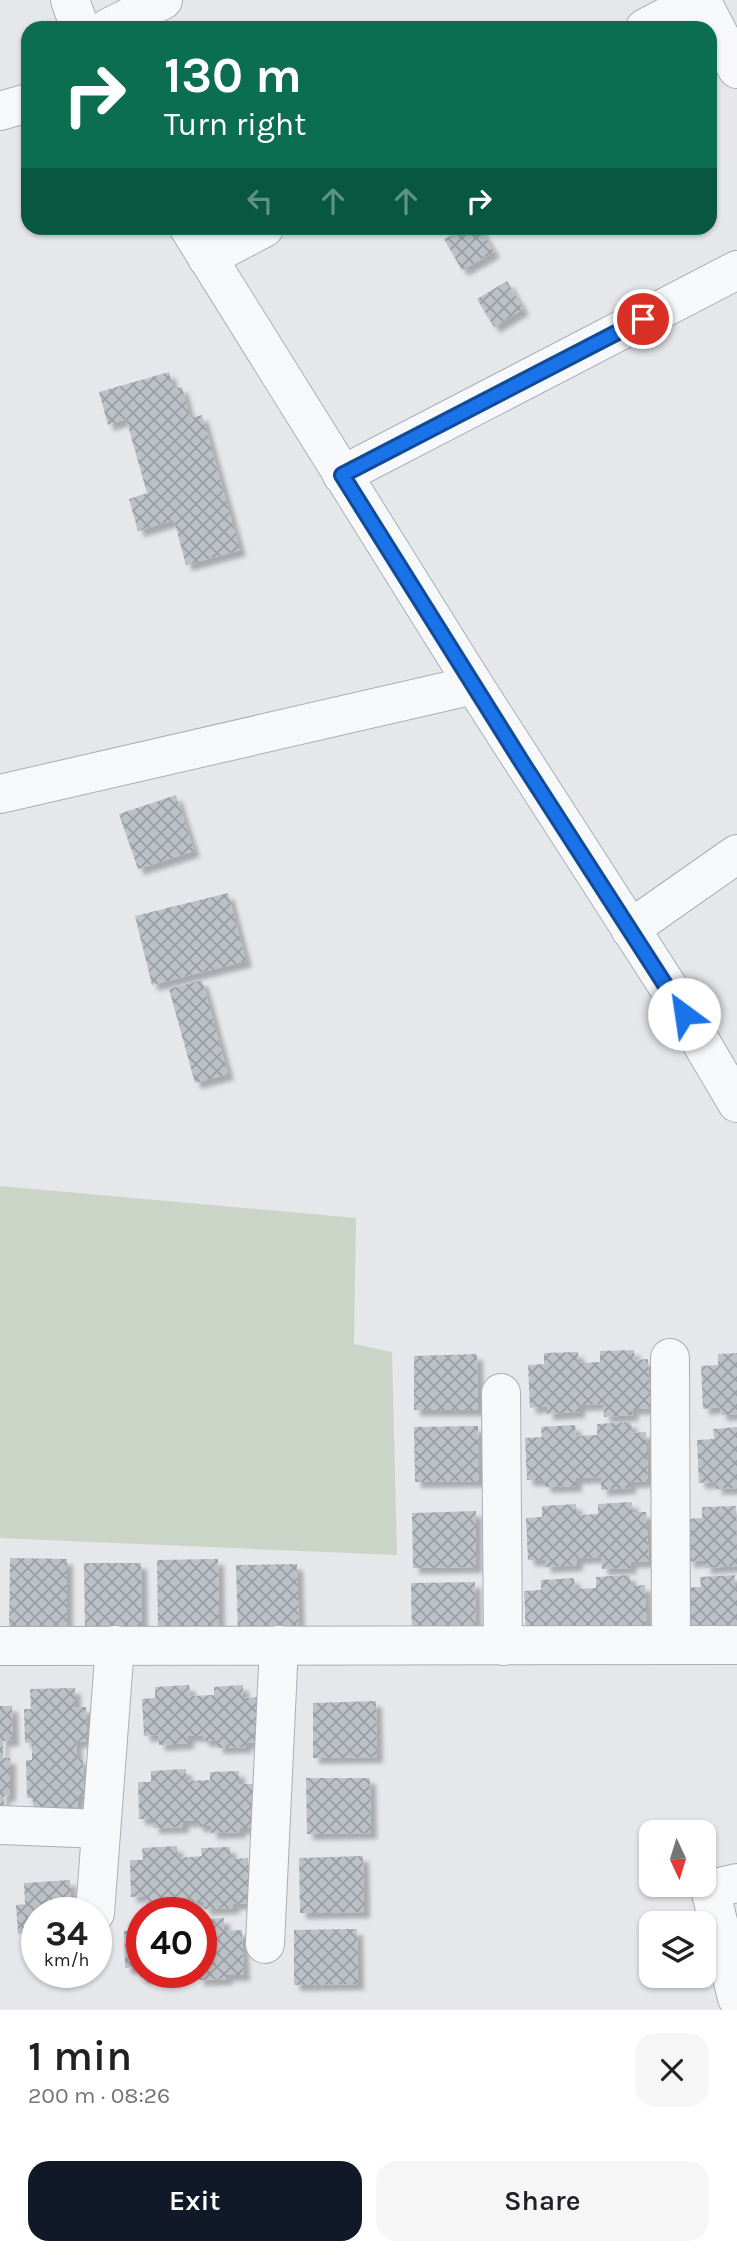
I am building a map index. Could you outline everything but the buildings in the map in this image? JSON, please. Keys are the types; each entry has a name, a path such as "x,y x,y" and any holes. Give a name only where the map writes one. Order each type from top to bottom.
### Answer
{"street":[{"path":"70,0 78,21"},
{"path":"122,21 163,0"},
{"path":"659,21 700,0 711,21"},
{"path":"717,32 737,69"},
{"path":"0,111 21,105"},
{"path":"233,235 198,243 736,1098"},
{"path":"342,475 737,270"},
{"path":"0,794 474,685"},
{"path":"630,929 737,854"},
{"path":"670,1358 671,1645"},
{"path":"501,1393 503,1646"},
{"path":"96,1897 115,1645"},
{"path":"265,1944 279,1645"},
{"path":"0,1646 737,1645"},
{"path":"0,1825 101,1829"},
{"path":"737,1884 710,1889 737,1998"}],"shaded area":[{"path":"0,1186 356,1218 354,1344 392,1352 397,1555 0,1538"}],"route":[{"path":"643,319 342,475 684,1014"}]}
